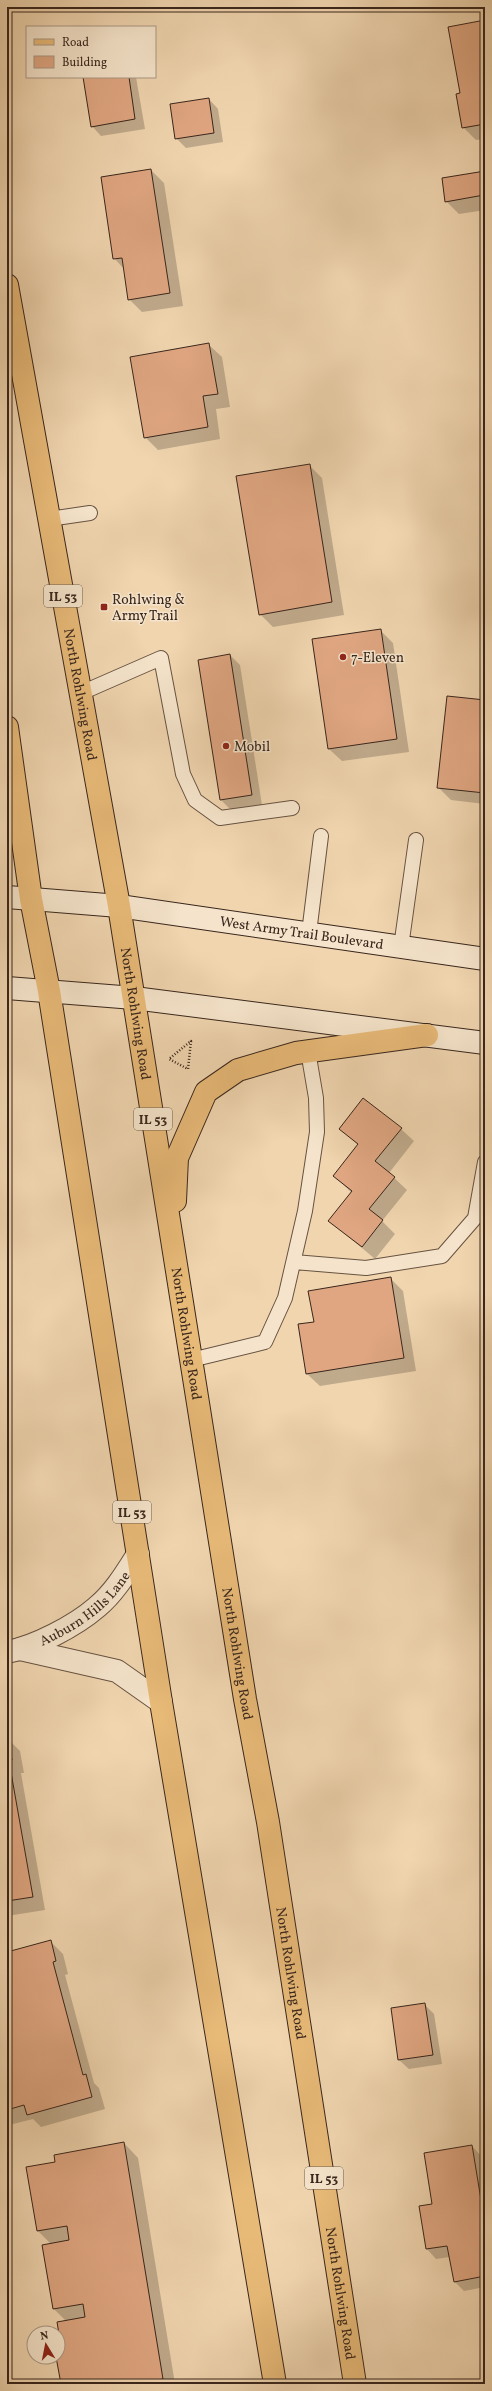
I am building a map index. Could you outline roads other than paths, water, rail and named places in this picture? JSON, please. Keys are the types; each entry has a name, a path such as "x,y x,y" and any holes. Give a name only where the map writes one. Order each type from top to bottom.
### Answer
{"main road":[{"name":"North Rohlwing Road","path":"7,285 119,906 245,1699 268,1822 355,2384"},
{"name":"IL 53","path":"7,727 32,899 49,991 161,1702 275,2384"},
{"name":"West Army Trail Boulevard","path":"7,897 119,906 485,959"},
{"path":"7,988 134,998 485,1042"},
{"path":"172,1240 178,1158 206,1092 238,1070 308,1051 427,1035"},
{"name":"Auburn Hills Lane","path":"13,1651 62,1630 97,1607 116,1587 138,1554"},
{"name":"Auburn Hills Lane","path":"13,1651 117,1671 161,1702"}],"lane":[{"path":"49,519 90,513"},
{"path":"81,693 161,658 183,774 195,800 220,818 292,808"},
{"path":"309,933 321,836"},
{"path":"401,947 416,840"},
{"path":"191,1360 265,1342 285,1298 305,1211 318,1132 316,1098 308,1051"},
{"path":"294,1262 366,1268 442,1256 475,1218 485,1162"}],"place":[{"name":"Rohlwing & Army Trail","path":"104,607"},
{"name":"7-Eleven","path":"343,657"},
{"name":"Mobil","path":"226,746"}]}
